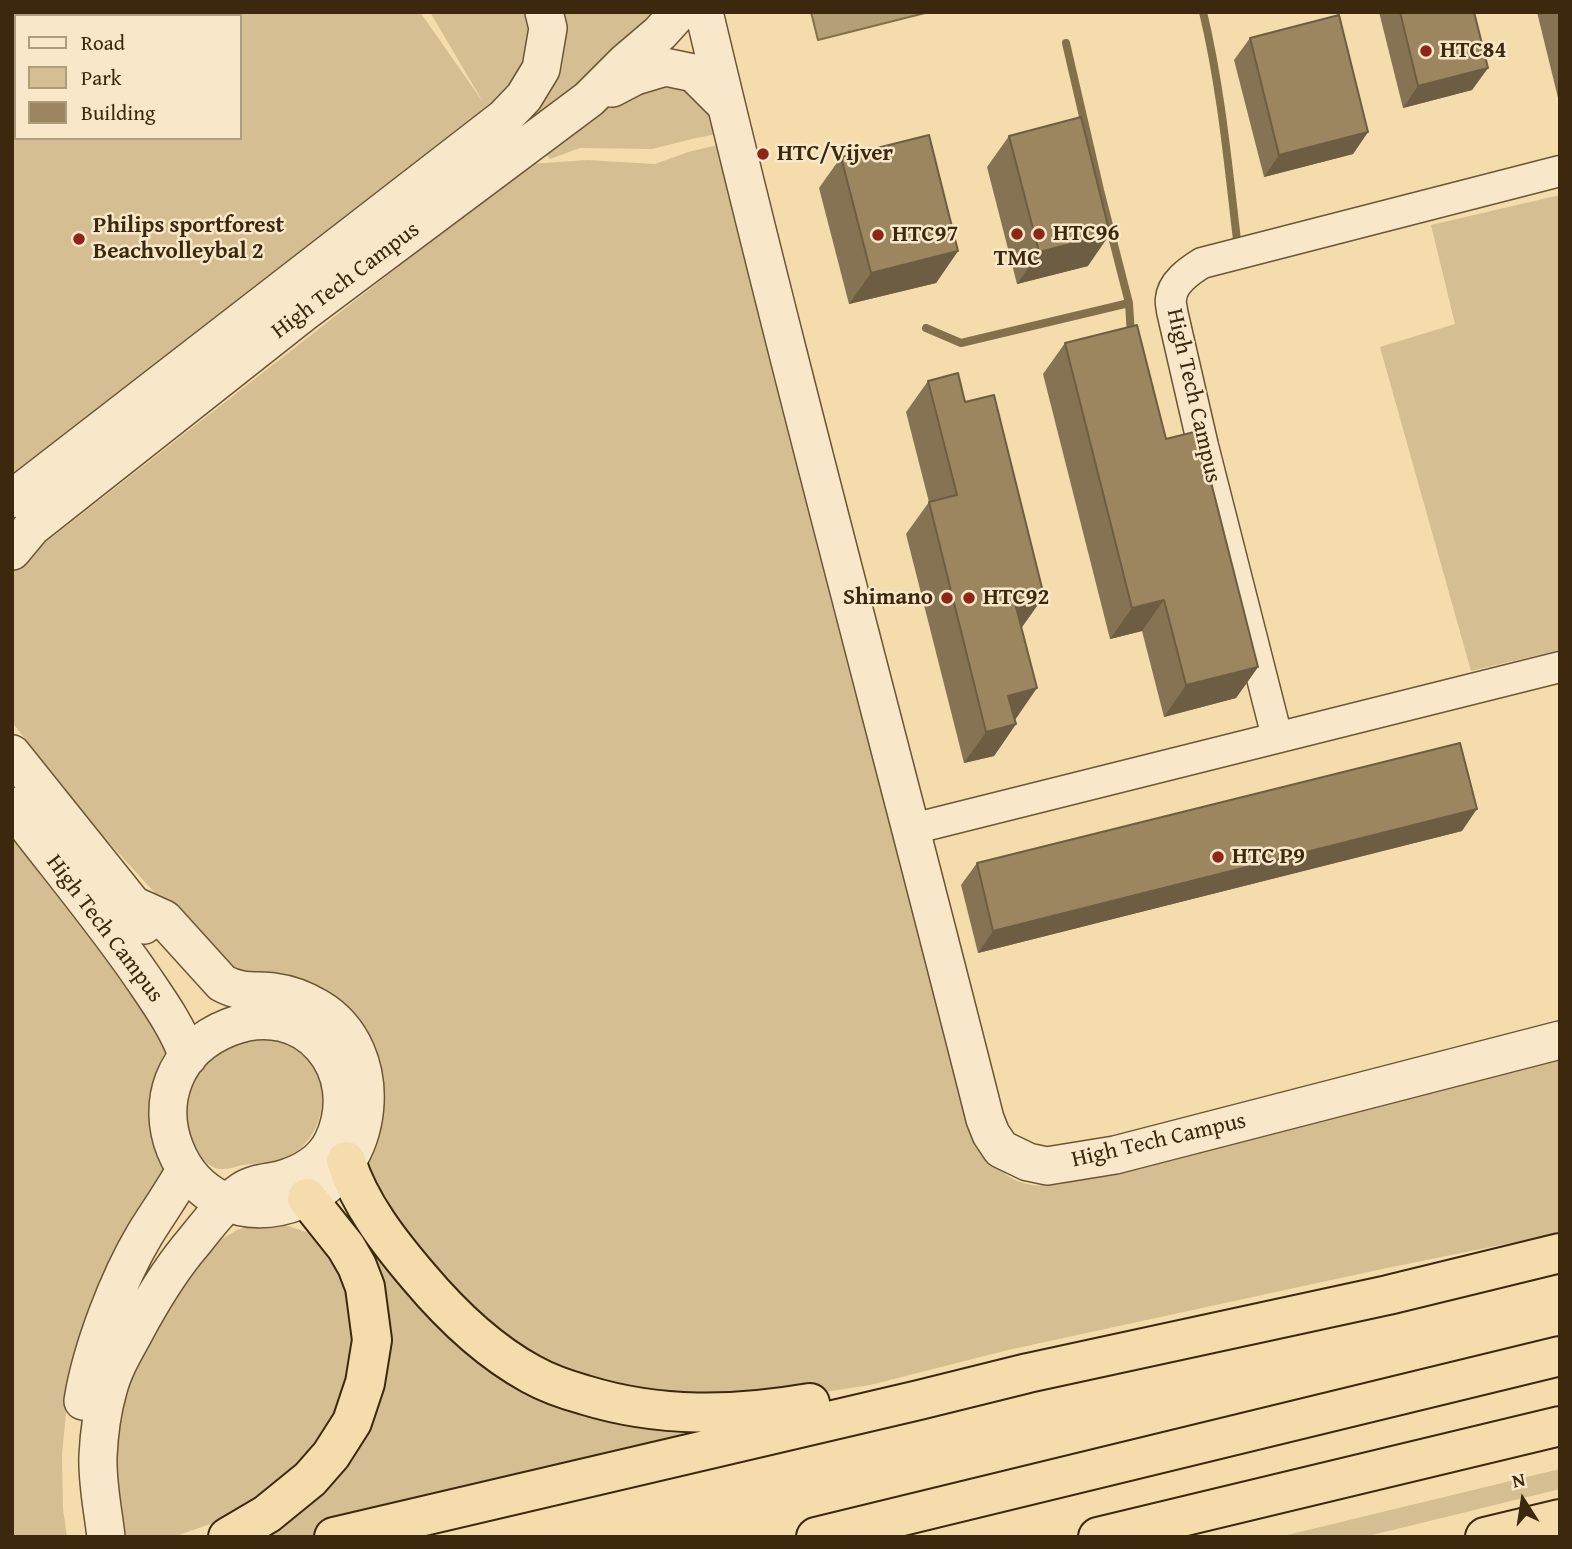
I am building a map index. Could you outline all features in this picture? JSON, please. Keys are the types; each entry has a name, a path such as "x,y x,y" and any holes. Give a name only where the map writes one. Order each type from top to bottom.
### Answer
{"highway":[{"path":"340,1151 352,1180 380,1227 441,1304 504,1357 532,1375 566,1389 651,1410 706,1413 788,1407 1000,1366 1028,1373"},
{"path":"228,1537 267,1514 310,1479 352,1422 365,1383 372,1340 365,1287 346,1247 307,1198"},
{"path":"334,1537 919,1401 1028,1373 1388,1295 1560,1253"},
{"path":"816,1537 1560,1356"},
{"path":"1098,1537 1560,1426"},
{"path":"1485,1537 1560,1519"}],"street":[{"name":"High Tech Campus","path":"12,499 504,118 524,97 541,69 548,28 544,12"},
{"name":"High Tech Campus","path":"12,551 32,527 303,313 589,99 679,12"},
{"name":"High Tech Campus","path":"704,12 798,394 985,1119 1001,1149 1028,1162 1047,1166 1115,1155 1560,1040"},
{"path":"589,99 635,76 665,67 694,73 726,105"},
{"name":"High Tech Campus","path":"1277,737 1203,446 1170,297 1177,284 1202,263 1560,171"},
{"path":"912,829 1560,667"},
{"name":"High Tech Campus","path":"12,754 133,905 147,930 213,1006 235,1025"},
{"name":"High Tech Campus","path":"12,806 122,947 168,1016 188,1057"},
{"name":"High Tech Campus","path":"133,905 164,919 222,983 233,989 275,992 298,998 320,1009 337,1022 352,1041 360,1060 365,1082 366,1108 360,1135 340,1151"},
{"path":"271,1021 303,1030 329,1053 338,1072 341,1091 340,1151 335,1176 307,1198 286,1206 246,1208 214,1196 185,1170 172,1144 168,1109 175,1079 188,1057 207,1039 235,1025 271,1021"},
{"path":"106,1537 98,1457 107,1391 116,1367 146,1311 175,1266 217,1213 239,1192 281,1180 307,1169 327,1152 340,1151"},
{"path":"85,1537 77,1479 77,1455 84,1396 96,1348 116,1291 127,1269 185,1170"}],"green space":[{"path":"12,12 420,12 483,102 430,12 529,12 530,46 518,87 12,487"},
{"path":"557,12 667,12 522,131 514,119"},
{"path":"656,78 704,95 722,133 652,149 580,148 550,159 544,152 632,85"},
{"path":"726,143 988,1159 1020,1182 1060,1184 1560,1060 1560,1233 1008,1350 870,1385 786,1398 707,1406 537,1369 417,1259 366,1165 374,1146 381,1105 219,963 81,812 12,722 12,572 19,563 530,164 587,160 655,164 688,152"},
{"path":"1560,195 1560,650 1471,671 1380,347 1455,324 1431,225"},
{"path":"12,828 168,1034 166,1163 159,1194 68,1393 62,1454 63,1509 67,1537 12,1537"},
{"path":"275,1038 303,1054 313,1065 319,1078 322,1107 312,1135 291,1155 274,1162 228,1169 214,1168 200,1155 191,1137 187,1115 193,1080 208,1060 241,1040"},
{"path":"279,1223 312,1234 354,1290 354,1380 321,1449 260,1504 173,1537 126,1537 113,1456 118,1406 135,1364 192,1273 222,1239 251,1225"},
{"path":"366,1227 531,1388 789,1416 326,1537 246,1537 364,1425 356,1233"},
{"path":"1560,1469 1560,1489 1364,1537 1279,1537"}],"shaded area":[{"path":"811,12 929,12 818,40"}],"building":[{"path":"12,12 33,12 34,14 14,14 12,53"},
{"path":"1400,12 1474,12 1488,68 1418,86"},
{"path":"1339,15 1368,132 1279,155 1250,38"},
{"path":"1081,117 1110,234 1039,252 1009,136"},
{"path":"929,135 958,251 871,273 841,157"},
{"path":"1137,325 1166,439 1198,431 1258,667 1186,685 1164,600 1132,608 1065,343"},
{"path":"958,373 965,402 994,395 1044,596 1015,603 1037,688 1008,696 1016,724 986,732 929,502 957,495 928,381"},
{"name":"HTC P9","path":"1460,743 1477,809 993,931 977,863"}],"waterway":[{"path":"1203,12 1219,97 1237,240"},
{"path":"1066,43 1129,303 1131,336"},
{"path":"926,328 961,343 1129,303"}],"place":[{"name":"HTC84","path":"1426,51"},
{"name":"HTC/Vijver","path":"763,154"},
{"name":"TMC","path":"1017,234"},
{"name":"HTC96","path":"1039,234"},
{"name":"HTC97","path":"878,235"},
{"name":"Philips sportforest Beachvolleybal 2","path":"79,239"},
{"name":"Shimano","path":"947,598"},
{"name":"HTC92","path":"969,598"},
{"name":"HTC P9","path":"1218,857"}]}
